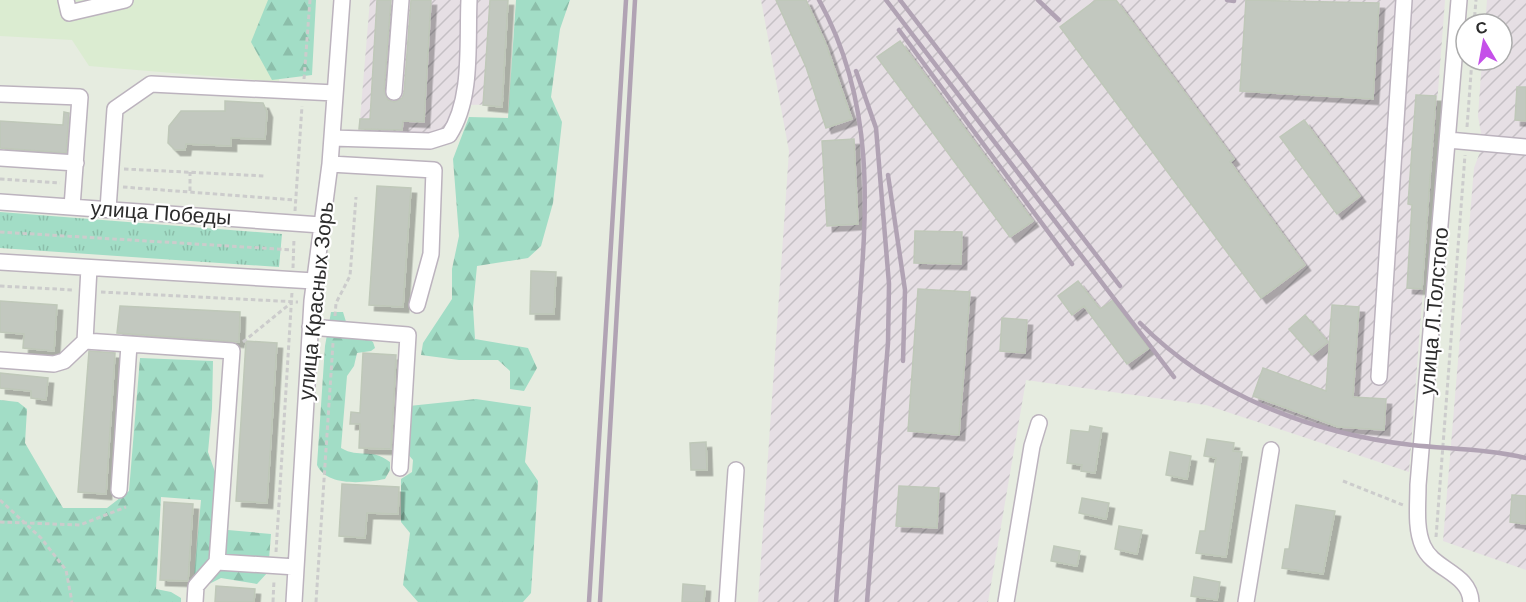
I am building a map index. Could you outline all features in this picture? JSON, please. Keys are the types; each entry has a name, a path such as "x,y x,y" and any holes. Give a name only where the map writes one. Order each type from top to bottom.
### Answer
{"street":[{"path":"66,0 69,13 125,0"},
{"name":"улица Красных Зорь","path":"294,602 312,301 330,164 342,0"},
{"path":"394,92 401,0"},
{"path":"332,138 430,141 449,135 459,120 465,90 470,0"},
{"path":"1379,377 1404,0"},
{"name":"улица Л.Толстого","path":"1459,0 1418,485 1418,512 1419,532 1424,549 1463,582 1470,594 1471,602"},
{"path":"108,209 114,109 151,84 334,93"},
{"path":"0,94 80,97 72,207"},
{"path":"1448,140 1526,147"},
{"path":"0,158 76,163"},
{"path":"330,164 434,170 431,254 417,305"},
{"name":"улица Победы","path":"0,202 321,225"},
{"path":"0,262 314,281"},
{"path":"0,360 54,364 64,361 85,341 89,268"},
{"path":"310,327 408,335 400,468"},
{"path":"85,341 232,351 217,562 196,586 195,602"},
{"path":"119,490 129,345"},
{"path":"1006,602 1032,446 1039,423"},
{"path":"1246,602 1271,450"},
{"path":"727,602 736,470"},
{"path":"217,562 296,567"}],"path":[{"path":"273,602 293,280 295,200 310,0"},
{"path":"1436,537 1471,72"},
{"path":"110,168 264,176"},
{"path":"190,172 190,192"},
{"path":"0,179 75,184"},
{"path":"109,186 295,200"},
{"path":"316,602 336,303 350,276 356,197"},
{"path":"0,232 294,250"},
{"path":"0,286 291,303 312,301"},
{"path":"232,351 291,303"},
{"path":"1343,481 1418,512"},
{"path":"0,500 42,538 66,570 72,602"},
{"path":"0,522 80,525 126,507"}],"shaded area":[{"path":"0,0 281,0 279,82 89,66 72,40 0,36"},
{"path":"370,0 508,0 503,104 467,105 449,134 415,136 359,132"},
{"path":"761,0 1445,0 1409,472 1206,405 1026,380 988,602 758,602 789,151"},
{"path":"1487,0 1526,0 1526,570 1443,541 1474,168 1483,144 1478,116 1481,72 1514,72 1514,12 1486,12"}],"green space":[{"path":"268,0 316,0 312,75 272,80 251,42"},
{"path":"516,0 570,0 560,29 551,97 562,122 553,203 541,246 528,258 477,266 473,307 475,339 528,348 537,368 524,391 510,389 510,371 498,360 459,360 421,355 423,343 452,299 452,269 459,236 453,159 469,117 508,118"},
{"path":"0,212 282,234 279,267 0,248"},
{"path":"331,312 343,312 347,325 373,342 375,348 371,351 357,353 354,366 347,376 341,448 354,453 377,455 390,462 390,470 385,479 367,482 337,480 322,472 317,465 325,346"},
{"path":"140,358 213,361 208,452 215,472 215,493 230,496 228,530 271,534 268,572 257,584 221,578 207,585 194,577 201,500 161,497 156,589 171,592 181,598 181,602 0,602 0,400 18,402 27,409 25,443 63,508 107,508 129,491"},
{"path":"476,399 531,407 525,462 538,481 531,593 523,602 418,602 403,585 410,533 401,522 401,479 412,472 413,460 406,452 409,406"}],"building":[{"path":"377,0 391,0 384,91 388,100 394,102 402,98 404,93 411,0 431,0 424,122 403,121 402,130 359,129 360,119 370,119"},
{"path":"490,0 508,0 502,107 483,105"},
{"path":"776,0 806,0 826,44 852,119 826,128 806,67"},
{"path":"1096,0 1116,0 1234,159 1230,162 1305,265 1261,298 1060,27"},
{"path":"1246,0 1379,3 1373,99 1240,91"},
{"path":"900,41 1033,221 1010,237 877,57"},
{"path":"1517,87 1526,87 1526,121 1515,120"},
{"path":"1416,95 1436,96 1422,289 1407,288 1412,205 1408,204"},
{"path":"225,101 263,103 267,112 265,139 231,138 231,146 186,144 185,150 175,150 168,143 169,126 181,111 225,111"},
{"path":"64,112 69,113 66,153 0,148 0,121 63,125"},
{"path":"1304,120 1360,196 1337,214 1280,137"},
{"path":"854,139 858,224 827,226 822,141"},
{"path":"377,186 411,188 403,307 369,305"},
{"path":"915,231 962,232 961,264 914,263"},
{"path":"531,271 556,272 554,314 530,314"},
{"path":"1078,281 1100,309 1113,300 1149,348 1127,364 1084,306 1072,315 1058,296"},
{"path":"918,289 970,292 959,435 908,431"},
{"path":"0,301 57,305 54,351 23,348 24,334 0,332"},
{"path":"1332,305 1359,307 1353,397 1386,399 1384,430 1338,427 1253,396 1263,368 1326,391"},
{"path":"120,306 240,312 239,342 117,333"},
{"path":"1305,315 1328,342 1312,355 1289,329"},
{"path":"1002,318 1027,320 1025,353 1000,351"},
{"path":"246,341 277,343 267,503 236,501"},
{"path":"89,351 115,353 106,494 78,492"},
{"path":"363,353 396,355 391,449 359,448 360,424 350,424 351,412 360,413"},
{"path":"0,373 48,378 46,400 31,398 31,391 0,388"},
{"path":"1090,426 1102,428 1095,473 1081,471 1082,465 1067,463 1071,430 1089,432"},
{"path":"1207,439 1234,443 1233,451 1242,452 1226,557 1196,553 1200,531 1205,531 1216,458 1204,456"},
{"path":"706,442 707,470 691,470 690,443"},
{"path":"1170,452 1191,456 1187,479 1166,475"},
{"path":"342,484 399,487 398,514 367,513 365,538 339,536"},
{"path":"899,486 939,488 937,528 896,526"},
{"path":"1512,495 1526,496 1526,524 1510,522"},
{"path":"1082,498 1109,503 1106,519 1079,513"},
{"path":"164,502 193,504 188,581 160,580"},
{"path":"1296,505 1335,511 1323,574 1282,568 1285,549 1289,549"},
{"path":"1119,526 1142,530 1137,554 1115,549"},
{"path":"1054,546 1080,551 1077,566 1051,561"},
{"path":"1194,577 1220,582 1217,600 1191,596"},
{"path":"683,584 705,586 704,602 682,602"},
{"path":"216,586 255,589 254,602 215,602"}],"railway":[{"path":"589,602 626,0"},
{"path":"600,602 635,0"},
{"path":"819,0 839,44 853,88 861,132 864,177 862,268 836,602"},
{"path":"886,0 1174,377"},
{"path":"900,0 1120,286"},
{"path":"1038,0 1059,20"},
{"path":"1227,0 1234,1"},
{"path":"899,30 1072,264"},
{"path":"856,71 876,128 889,284 888,343 867,602"},
{"path":"888,175 905,290 903,361"},
{"path":"1140,323 1199,371 1231,390 1301,421 1375,440 1526,458"}]}
